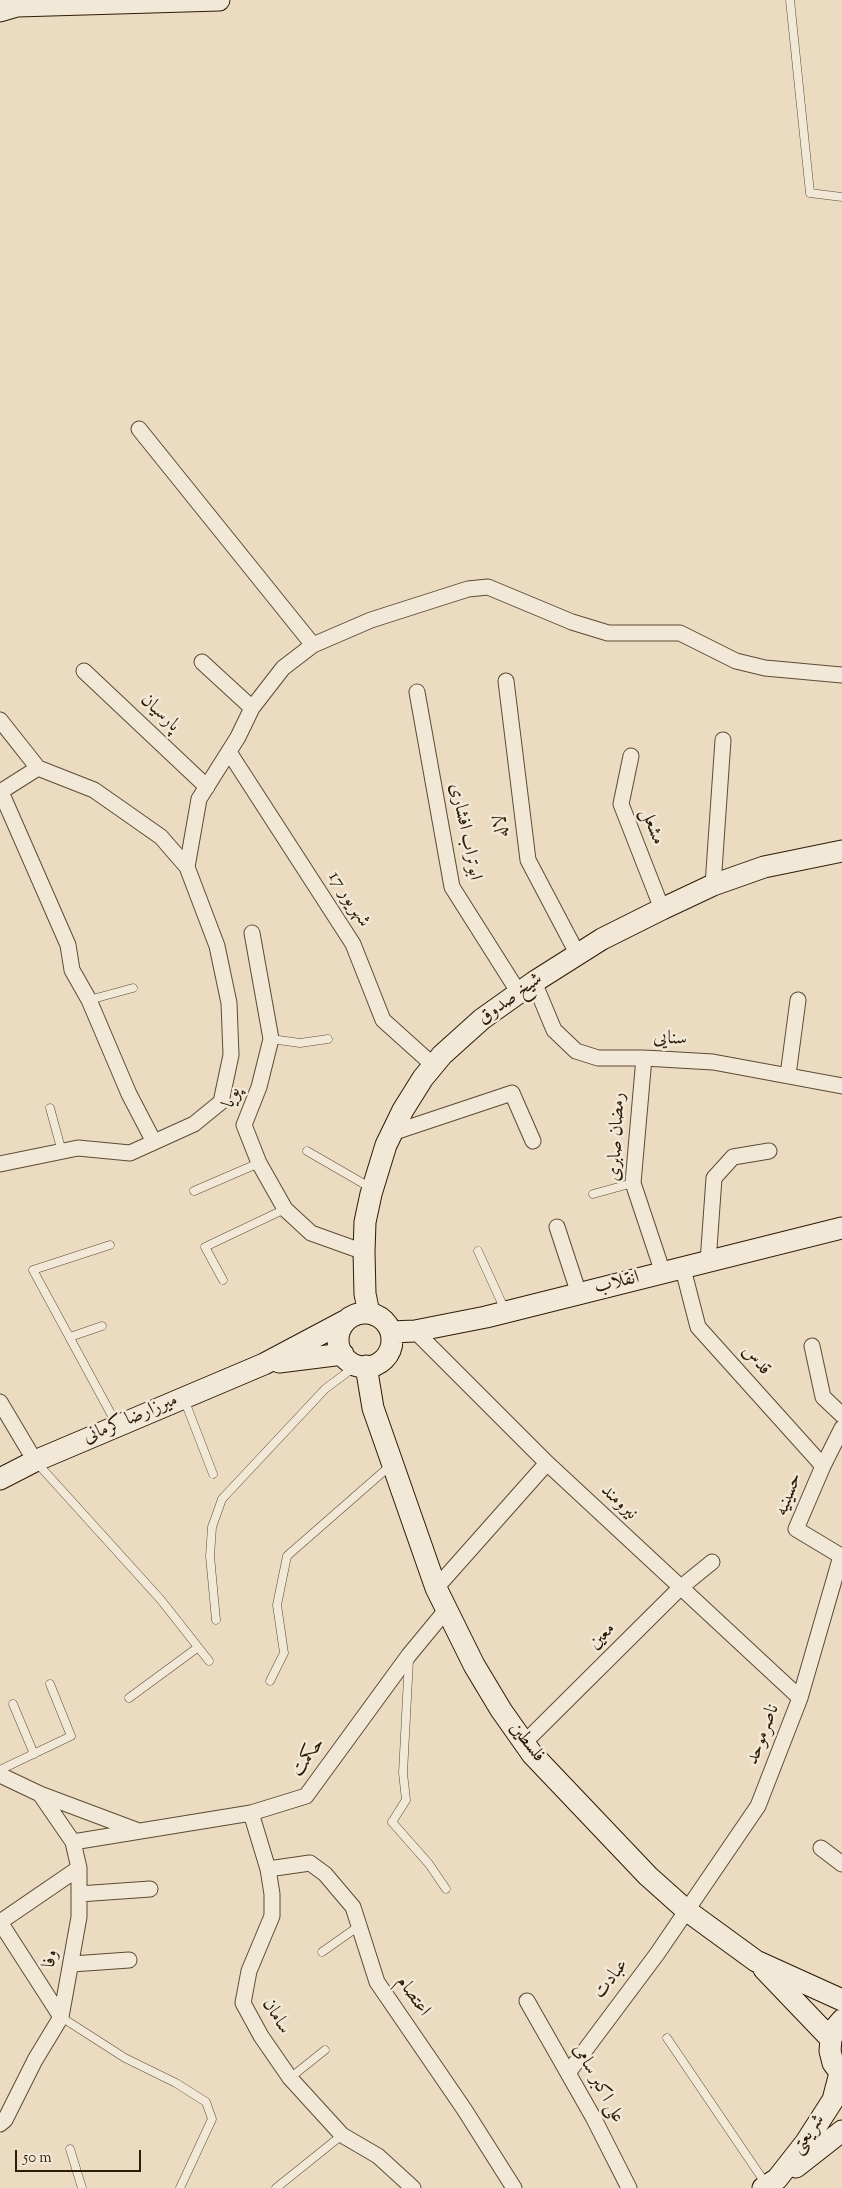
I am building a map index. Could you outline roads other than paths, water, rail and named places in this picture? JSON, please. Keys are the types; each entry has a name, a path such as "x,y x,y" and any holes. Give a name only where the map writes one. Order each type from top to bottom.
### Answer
{"main road":[{"path":"0,12 17,6 219,0"},
{"name":"شیخ صدوق","path":"369,1313 365,1294 364,1252 366,1222 373,1189 386,1145 423,1078 433,1066 482,1019 526,988 578,955 662,909 713,885 764,867 842,851"},
{"name":"انقلاب","path":"391,1332 415,1331 506,1312 842,1228"},
{"path":"369,1313 383,1319 391,1332 392,1340 387,1356 381,1361 264,1364 352,1316 369,1313"},
{"path":"345,1321 338,1337 355,1362"},
{"name":"فلسطین","path":"355,1362 436,1588 474,1665 501,1710 532,1754 648,1876 686,1910 756,1962 842,2000"},
{"name":"میرزارضا کرمانی","path":"0,1479 34,1461 264,1364"},
{"path":"756,1962 831,2039"},
{"path":"841,2074 832,2057 831,2039 836,2027 842,2020"},
{"name":"شریعتی","path":"769,2185 806,2142 833,2100 841,2074"},
{"path":"769,2185 802,2163 842,2131"}],"street":[{"path":"139,429 313,645"},
{"path":"187,866 199,799 229,752 252,708 283,668 313,645 371,620 468,589 488,587 572,622 608,633 680,633 736,661 765,668 842,675"},
{"path":"202,662 252,708"},
{"name":"پارسیان","path":"84,671 207,787"},
{"name":"لاله","path":"506,681 528,860 578,955"},
{"name":"ابوتراب افشاری","path":"417,692 452,887 526,988"},
{"path":"0,720 38,768 94,790 161,837 187,866 217,946 229,1003 231,1055 221,1102 194,1124 130,1153 78,1148 0,1162"},
{"path":"713,885 723,740"},
{"name":"17 شهریور","path":"229,752 353,944 383,1020 433,1066"},
{"name":"مشعل","path":"631,756 621,804 662,909"},
{"path":"38,768 0,792 68,945 72,970 89,1000 129,1094 154,1142"},
{"name":"پویا","path":"252,934 271,1038 259,1087 244,1125 259,1163 285,1209 311,1233 364,1252"},
{"name":"سنایی","path":"526,988 554,1030 576,1051 598,1058 644,1058 713,1062 842,1086"},
{"path":"788,1075 798,1000"},
{"name":"رمضان صابری","path":"644,1058 633,1183 673,1271"},
{"path":"392,1133 512,1093 533,1141"},
{"path":"708,1262 714,1178 733,1157 769,1151"},
{"path":"557,1227 579,1294"},
{"name":"قدس","path":"673,1271 698,1327 822,1466"},
{"name":"نیرومند","path":"415,1331 547,1463 800,1698"},
{"path":"812,1346 822,1396 842,1414"},
{"path":"0,1402 34,1461"},
{"name":"حسینیه","path":"841,1556 796,1529 822,1466 842,1428"},
{"path":"436,1588 547,1463"},
{"name":"ناصرموحد","path":"686,1910 758,1806 800,1698 841,1556"},
{"name":"معین","path":"524,1742 680,1588 712,1562"},
{"name":"حکمت","path":"73,1842 251,1813 306,1796 409,1655 447,1609"},
{"name":"حکمت","path":"0,1775 40,1794 140,1831"},
{"name":"وفا","path":"0,2124 5,2120 35,2060 62,2017 79,1917 79,1868 73,1842 40,1794"},
{"name":"سامان","path":"251,1813 268,1869 272,1894 272,1916 249,1972 243,2003 261,2036 290,2078 342,2135 378,2156 413,2188"},
{"path":"821,1848 839,1857"},
{"name":"اعتصام","path":"268,1869 310,1863 326,1874 353,1907 377,1982 464,2109 514,2188"},
{"path":"62,2017 0,1922 79,1868"},
{"path":"79,1894 150,1888"},
{"name":"عبادت","path":"568,2073 657,1954 686,1910"},
{"path":"72,1964 129,1960"},
{"name":"علی اکبر سامی","path":"527,2001 593,2117 629,2188"}],"lane":[{"path":"790,0 810,192 842,197"},
{"path":"89,1000 133,988"},
{"path":"271,1038 300,1043 328,1039"},
{"path":"50,1108 62,1152"},
{"path":"307,1152 373,1189"},
{"path":"194,1191 259,1163"},
{"path":"593,1194 633,1183"},
{"path":"223,1280 205,1248 285,1209"},
{"path":"110,1244 33,1270 117,1425"},
{"path":"478,1251 506,1312"},
{"path":"70,1337 102,1326"},
{"path":"216,1620 210,1556 212,1527 222,1499 325,1389 355,1362"},
{"path":"184,1397 214,1474"},
{"path":"34,1461 161,1600 209,1661"},
{"path":"270,1681 284,1653 278,1605 287,1556 392,1464"},
{"path":"129,1698 197,1648"},
{"path":"409,1655 403,1773 406,1800 392,1822 429,1864 446,1889"},
{"path":"0,1770 71,1736 50,1684"},
{"path":"13,1704 34,1754"},
{"path":"322,1952 359,1926"},
{"path":"62,2017 125,2058 176,2083 206,2102 212,2119 180,2188"},
{"path":"668,2038 769,2185"},
{"path":"290,2078 325,2050"},
{"path":"276,2188 342,2135"},
{"path":"70,2149 82,2188"}]}
